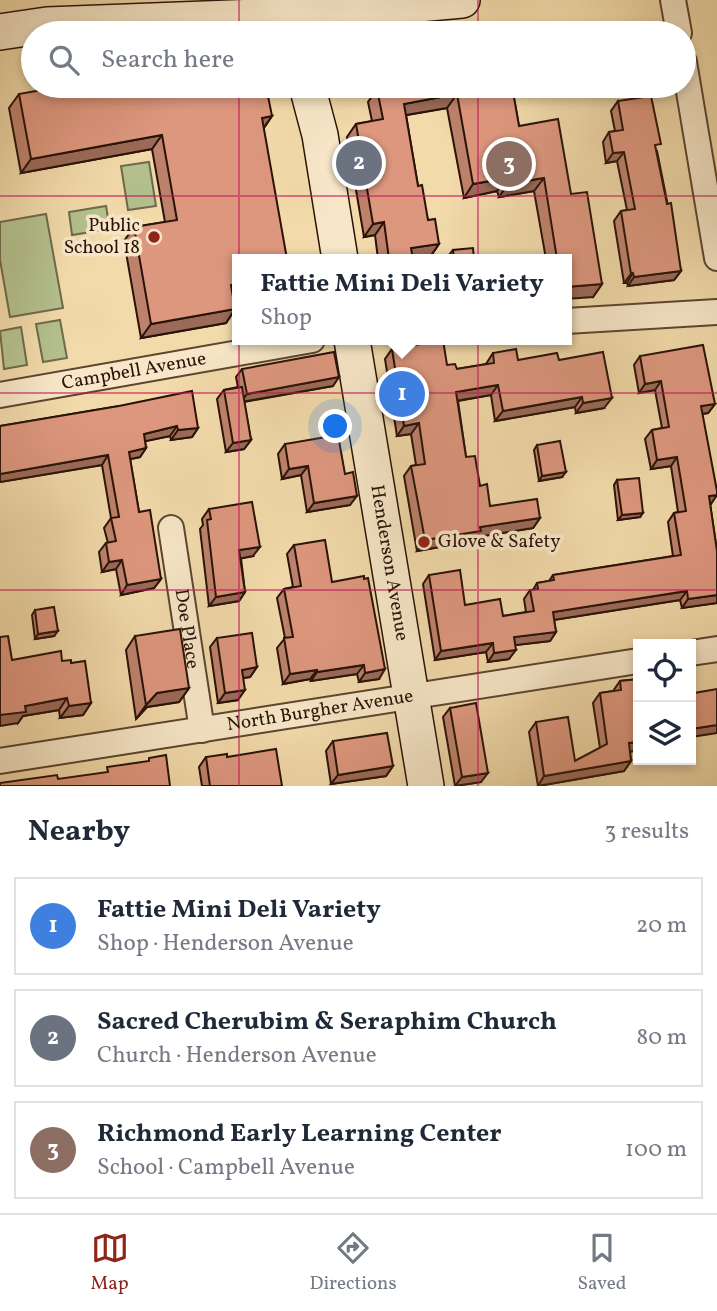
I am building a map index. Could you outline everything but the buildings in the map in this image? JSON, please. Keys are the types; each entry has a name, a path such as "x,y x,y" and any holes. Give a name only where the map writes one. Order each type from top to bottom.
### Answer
{"street":[{"path":"166,21 285,17 462,0"},
{"path":"673,0 677,21"},
{"path":"0,32 21,29"},
{"path":"310,98 320,135 339,254"},
{"path":"690,98 717,258"},
{"path":"572,321 717,312"},
{"name":"Campbell Avenue","path":"0,395 284,345"},
{"name":"Henderson Avenue","path":"353,345 426,786"},
{"name":"Doe Place","path":"171,528 202,730"},
{"path":"696,652 717,649"},
{"name":"North Burgher Avenue","path":"0,761 633,662"}],"green space":[{"path":"149,162 156,206 128,210 121,166"},
{"path":"106,206 110,229 72,235 69,212"},
{"path":"46,214 63,308 10,317 0,260 0,222"},
{"path":"60,320 67,358 43,362 36,324"},
{"path":"21,327 27,365 4,369 0,331"}],"place":[{"name":"Sacred Cherubim & Seraphim Church","path":"359,163"},
{"name":"Richmond Early Learning Center","path":"509,164"},
{"name":"Public School 18","path":"154,237"},
{"name":"Fattie Mini Deli Variety","path":"402,394"},
{"name":"Glove & Safety","path":"424,542"}]}
